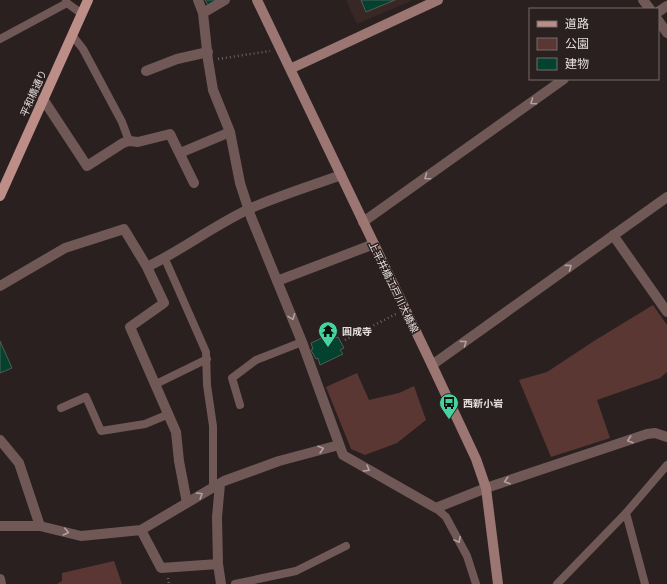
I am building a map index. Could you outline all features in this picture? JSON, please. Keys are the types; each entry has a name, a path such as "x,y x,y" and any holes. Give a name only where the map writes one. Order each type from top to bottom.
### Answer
{"main road":[{"name":"平和橋通り","path":"0,196 88,0"}],"street":[{"path":"198,0 203,13 213,90 230,132 240,183 302,342 343,455 436,508 486,488 647,434 655,433 667,437"},
{"path":"203,13 225,0"},
{"name":"上平井橋江戸川大橋線","path":"257,0 476,459 486,488 498,584"},
{"path":"290,69 438,0"},
{"path":"643,0 649,8"},
{"path":"659,21 667,33"},
{"path":"146,71 177,59 208,56"},
{"path":"363,222 563,80"},
{"path":"44,99 87,166 128,141 138,142 170,134 194,182"},
{"path":"180,153 230,132"},
{"path":"147,267 165,259 249,209 341,175"},
{"path":"432,366 667,197"},
{"path":"0,286 65,248 124,229 147,267 164,303 130,327 176,432 179,461 187,503"},
{"path":"613,236 667,312"},
{"path":"278,281 374,244"},
{"path":"0,440 19,463 40,526"},
{"path":"0,526 40,526 81,536 140,530 224,481 279,461 338,444"},
{"path":"216,486 218,564 221,584"},
{"path":"140,530 161,568 218,564"},
{"path":"0,578 2,584"}],"lane":[{"path":"0,39 66,1 82,14"},
{"path":"72,35 81,45 119,116 128,141"},
{"path":"165,259 206,352 207,385 213,426 216,486"},
{"path":"240,405 232,378 256,360 302,342"},
{"path":"156,384 207,359"},
{"path":"61,408 86,397 101,432 145,424 169,414"},
{"path":"557,584 626,513 667,465"},
{"path":"436,508 446,517 463,549 476,584"},
{"path":"626,513 645,584"},
{"path":"235,584 296,571 346,546"}],"path":[{"path":"208,56 281,50"},
{"path":"345,340 405,310"}],"shaded area":[{"path":"346,0 413,0 357,24"}],"green space":[{"path":"653,305 667,325 667,372 660,378 597,400 610,438 551,457 519,380 547,372"},
{"path":"357,373 369,400 399,393 414,386 426,420 397,443 365,455 351,449 326,387"},
{"path":"114,561 122,584 57,584 62,581 62,573"}],"building":[{"path":"205,0 217,0 208,5"},
{"path":"361,0 395,0 366,12"},
{"path":"333,333 335,338 338,337 344,348 340,350 343,354 320,365 318,358 316,359 311,350 313,349 311,343"},
{"path":"0,341 12,368 0,373"}],"place":[{"name":"圓成寺","path":"328,348"},
{"name":"西新小岩","path":"449,420"}]}
